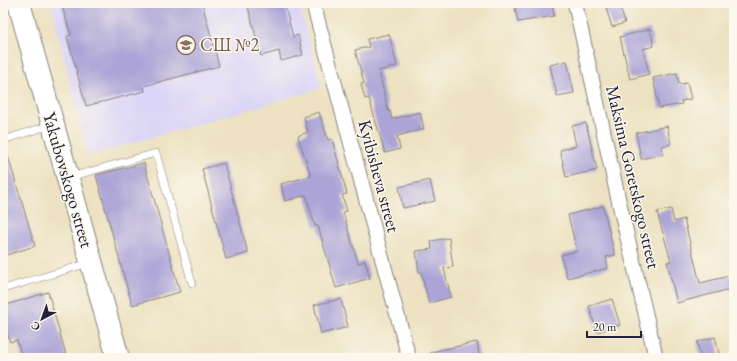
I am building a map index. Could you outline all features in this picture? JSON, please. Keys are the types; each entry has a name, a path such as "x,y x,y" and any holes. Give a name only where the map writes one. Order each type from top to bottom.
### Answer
{"main road":[{"name":"Yakubovskogo street","path":"19,3 118,358"}],"street":[{"name":"Kyibisheva street","path":"312,3 408,358"},
{"name":"Maksima Goretskogo street","path":"575,3 621,210 656,358"}],"lane":[{"path":"3,140 53,125"},
{"path":"67,177 156,153 192,283"},
{"path":"3,289 91,262"}],"shaded area":[{"name":"СШ №2","path":"51,3 299,3 322,88 88,156"}],"building":[{"path":"61,3 202,3 219,66 144,86 145,91 86,106 67,36 71,35"},
{"path":"247,3 284,3 293,37 298,35 303,55 281,61 279,51 261,56"},
{"path":"514,3 552,3 554,16 518,22"},
{"path":"619,4 625,23 612,27 606,8"},
{"path":"650,29 654,46 643,49 649,74 630,79 620,37"},
{"path":"389,34 397,66 379,71 388,111 390,111 392,119 420,112 424,129 397,136 400,149 385,153 369,98 365,99 361,84 364,83 355,50 369,47 367,39"},
{"path":"567,61 574,93 557,96 550,65"},
{"path":"677,73 679,84 687,83 691,99 681,101 682,104 659,108 653,78"},
{"path":"319,112 328,140 332,139 347,194 342,195 347,211 343,212 358,263 365,261 370,278 336,288 318,226 315,226 306,195 285,201 281,184 311,176 298,136 308,132 304,117"},
{"path":"586,123 597,170 566,177 560,150 576,146 572,126"},
{"path":"667,126 671,144 662,146 663,154 641,159 636,133"},
{"path":"3,153 7,153 35,246 3,256"},
{"path":"144,163 180,292 132,305 96,175"},
{"path":"224,163 248,253 226,259 202,169"},
{"path":"430,180 435,201 403,208 399,187"},
{"path":"603,206 615,255 606,257 608,268 567,278 561,255 577,251 568,215"},
{"path":"671,209 674,222 684,219 700,283 734,275 734,288 677,303 667,262 671,261 657,212"},
{"path":"449,238 453,267 444,268 451,297 429,303 421,272 419,272 416,251 432,249 431,241"},
{"path":"48,292 67,358 22,358 17,340 10,342 3,318 3,306"},
{"path":"341,299 348,327 321,334 314,305"},
{"path":"612,299 620,325 597,332 589,306"},
{"path":"715,337 720,358 701,358 697,342"},
{"path":"477,342 480,358 432,358 431,352"}],"place":[{"name":"СШ №2","path":"186,45"}]}
